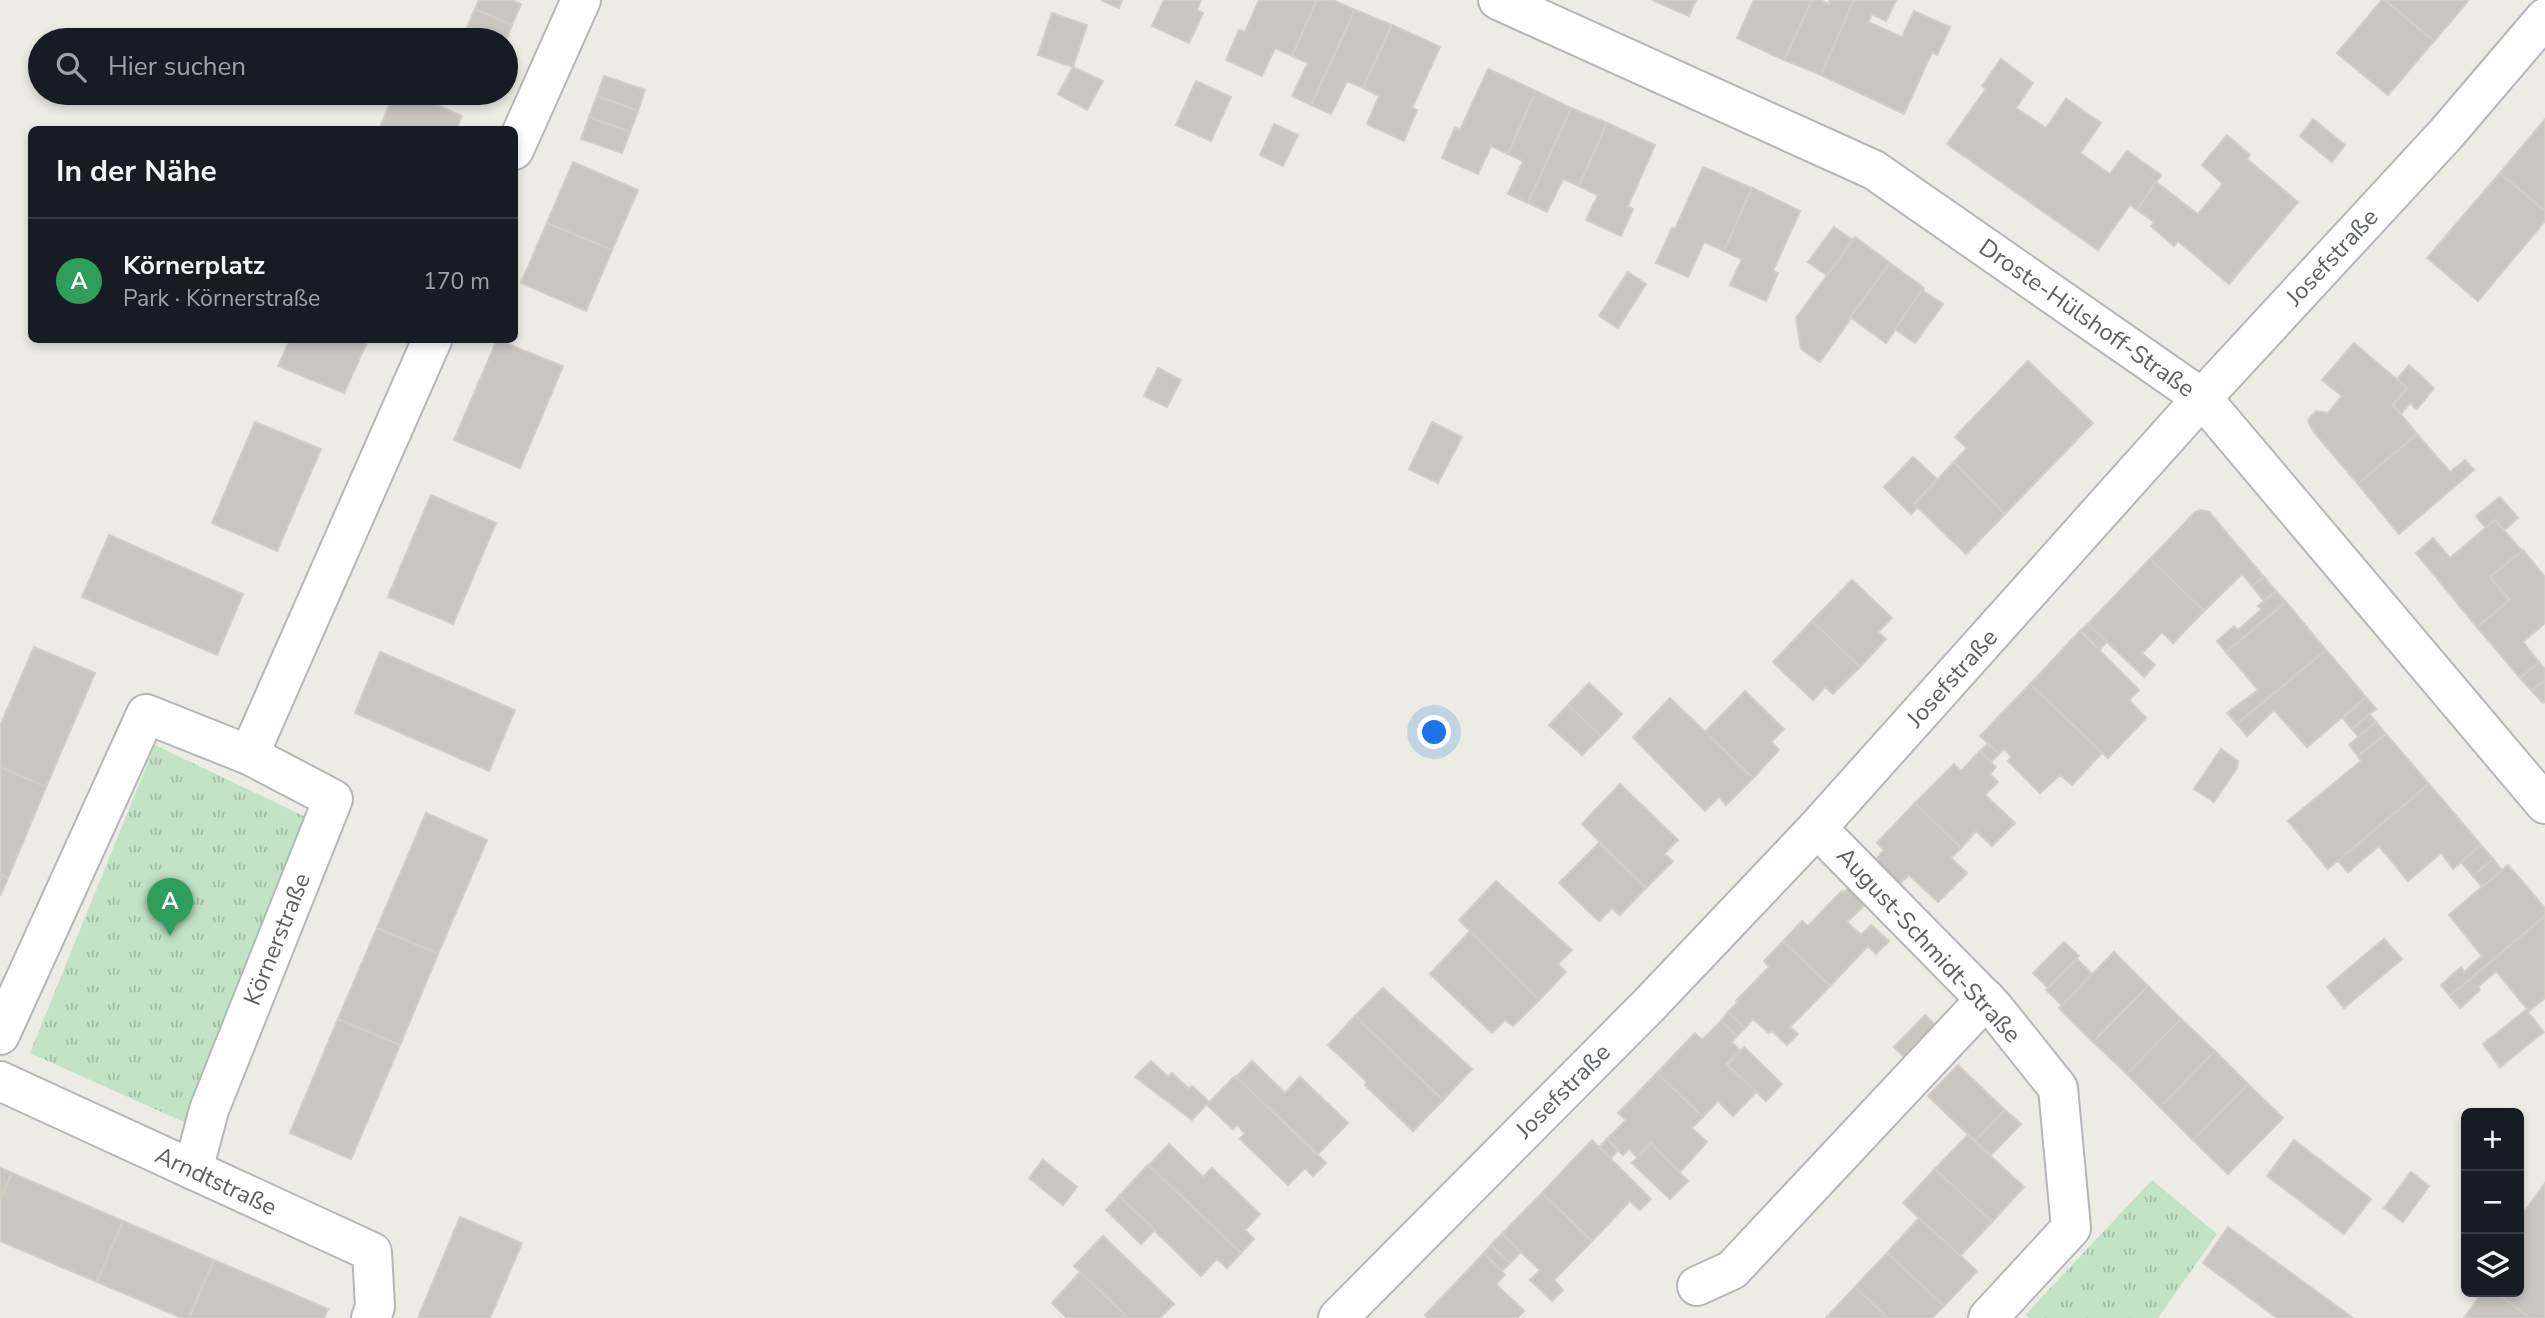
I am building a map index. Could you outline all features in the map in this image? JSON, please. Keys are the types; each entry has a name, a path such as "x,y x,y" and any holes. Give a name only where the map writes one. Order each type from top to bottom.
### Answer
{"street":[{"path":"518,141 580,0"},
{"name":"Droste-Hülshoff-Straße","path":"1498,0 1874,170 2202,398 2545,804"},
{"name":"Josefstraße","path":"1338,1318 1649,1005 1817,828 2202,398 2446,134 2545,18"},
{"path":"249,755 431,343"},
{"name":"Körnerstraße","path":"0,1035 146,714 249,755 333,799 209,1110 193,1170"},
{"name":"August-Schmidt-Straße","path":"1817,828 1986,999 2058,1088 2071,1228 1988,1318"},
{"path":"1697,1286 1732,1270 1986,999"},
{"name":"Arndtstraße","path":"0,1081 372,1252 375,1307 371,1318"}],"green space":[{"path":"155,745 310,819 186,1123 30,1053"},
{"path":"2152,1180 2217,1234 2158,1318 2030,1318 2025,1315"}],"building":[{"path":"479,0 511,0 521,4 512,25 475,9"},
{"path":"1101,0 1122,0 1119,8"},
{"path":"1164,0 1201,0 1197,10 1203,13 1189,43 1152,26"},
{"path":"1259,0 1317,0 1292,56 1275,48 1262,76 1226,60 1239,30 1245,32"},
{"path":"1317,0 1333,0 1355,10 1311,105 1292,96 1308,63 1292,56"},
{"path":"1652,0 1696,0 1689,16"},
{"path":"1754,0 1812,0 1784,60 1737,38"},
{"path":"1812,0 1829,4 1830,0 1854,0 1821,75 1784,60"},
{"path":"1854,0 1896,0 1886,21 1872,14 1868,22 1902,37 1914,11 1950,27 1937,55 1932,52 1904,114 1821,75"},
{"path":"2382,0 2434,41 2388,95 2337,53"},
{"path":"2385,0 2469,0 2434,41"},
{"path":"475,9 512,25 511,28 467,28"},
{"path":"1355,10 1392,25 1363,88 1347,81 1331,114 1311,105"},
{"path":"1052,13 1087,25 1073,67 1038,55"},
{"path":"1392,25 1440,47 1412,108 1417,110 1404,141 1367,124 1379,96 1363,88"},
{"path":"2001,59 2033,83 2016,108 2046,128 2066,99 2101,123 2080,153 2110,174 2127,151 2161,175 2137,210 2130,205 2098,250 1947,144 1986,89 1982,86"},
{"path":"1073,67 1103,81 1087,110 1058,94"},
{"path":"1488,69 1536,91 1508,154 1491,146 1478,174 1442,158 1455,127 1460,130"},
{"path":"604,76 645,90 638,111 597,96"},
{"path":"1196,81 1231,97 1211,141 1176,125"},
{"path":"1536,91 1571,108 1528,203 1508,194 1523,161 1508,154"},
{"path":"597,96 638,111 630,132 589,117"},
{"path":"389,105 437,105 462,116 458,126 381,126"},
{"path":"1571,108 1607,123 1579,186 1563,179 1547,212 1528,203"},
{"path":"589,117 630,132 622,153 581,139"},
{"path":"2313,119 2345,145 2332,162 2300,136"},
{"path":"2545,119 2545,211 2500,173"},
{"path":"1607,123 1655,145 1628,206 1633,209 1621,236 1586,220 1598,195 1579,186"},
{"path":"1274,124 1298,135 1283,166 1260,155"},
{"path":"2227,135 2250,155 2247,159 2298,202 2229,284 2178,241 2174,246 2151,226 2154,222 2137,210 2156,182 2198,214 2223,184 2202,165"},
{"path":"573,162 638,190 612,250 547,223"},
{"path":"1703,167 1752,188 1724,251 1704,242 1688,277 1656,263 1672,228 1675,229"},
{"path":"2500,173 2545,211 2545,221 2478,301 2427,258"},
{"path":"1752,188 1800,211 1773,271 1778,273 1766,301 1730,285 1742,259 1724,251"},
{"path":"547,223 612,250 586,311 521,283"},
{"path":"1834,227 1854,241 1828,276 1808,262"},
{"path":"1855,237 1890,263 1820,362 1801,349 1796,318"},
{"path":"1890,263 1924,288 1886,343 1850,317"},
{"path":"1628,272 1646,284 1618,328 1599,316"},
{"path":"1922,290 1943,304 1915,343 1895,329"},
{"path":"289,343 367,343 344,393 278,366"},
{"path":"496,343 505,343 563,366 520,468 454,440"},
{"path":"2354,343 2407,388 2393,405 2417,434 2358,484 2313,431 2308,420 2316,411 2328,413 2342,396 2322,380"},
{"path":"2028,361 2093,423 2005,514 1954,462 1967,448 1955,437"},
{"path":"2409,365 2434,388 2417,409 2410,403 2401,414 2393,405 2407,388 2397,379"},
{"path":"1158,368 1181,380 1167,407 1144,396"},
{"path":"255,422 321,449 277,551 212,523"},
{"path":"1432,422 1462,437 1438,483 1409,469"},
{"path":"2417,434 2450,472 2465,460 2474,470 2399,534 2358,484"},
{"path":"1913,457 1937,479 1914,504 1918,507 1911,514 1884,487"},
{"path":"1954,462 2005,514 1966,554 1914,504"},
{"path":"431,495 496,523 453,624 388,597"},
{"path":"2500,497 2518,518 2504,530 2495,520 2486,528 2476,516"},
{"path":"2195,512 2209,512 2264,577 2252,586 2242,574 2204,611 2150,559"},
{"path":"2495,520 2522,551 2490,577 2510,600 2477,627 2416,553 2433,538 2450,558"},
{"path":"109,535 243,594 217,655 82,597"},
{"path":"2523,550 2545,577 2545,623 2523,642 2539,662 2520,678 2477,627 2510,600 2490,577"},
{"path":"2150,559 2204,611 2173,643 2162,632 2142,653 2155,665 2144,677 2088,624"},
{"path":"2264,577 2276,591 2264,601 2252,586"},
{"path":"1852,580 1892,618 1878,632 1886,639 1860,667 1812,621"},
{"path":"2276,591 2286,602 2226,652 2217,641 2234,626 2238,630 2262,609 2258,606"},
{"path":"2286,602 2326,650 2237,724 2227,713 2258,690 2226,652"},
{"path":"1812,621 1860,667 1833,694 1825,687 1813,700 1773,662"},
{"path":"2088,624 2107,642 2099,650 2080,631"},
{"path":"2080,631 2139,690 2129,700 2146,718 2108,758 2030,684"},
{"path":"34,647 95,673 46,787 0,767 0,726"},
{"path":"2326,650 2366,697 2307,747 2274,710 2247,736 2237,724"},
{"path":"380,652 515,710 489,771 355,713"},
{"path":"2539,662 2545,669 2545,680 2532,691 2520,678"},
{"path":"2545,680 2545,701 2543,703 2532,691"},
{"path":"1589,683 1622,714 1601,736 1568,705"},
{"path":"2030,684 2102,753 2072,785 2060,775 2040,793 2008,761 2012,757 2004,749 1999,754 1980,736"},
{"path":"1745,691 1784,729 1771,742 1779,750 1753,778 1705,732"},
{"path":"2366,697 2376,709 2352,729 2343,718"},
{"path":"1670,698 1753,778 1726,805 1719,797 1705,811 1633,737"},
{"path":"1568,705 1601,736 1582,755 1549,725"},
{"path":"2369,714 2376,722 2359,737 2352,729"},
{"path":"2376,722 2386,734 2358,756 2349,745"},
{"path":"2386,734 2429,784 2328,869 2288,821 2361,761 2358,756"},
{"path":"1987,744 1999,754 1991,762 1980,751"},
{"path":"2221,749 2238,761 2237,768 2214,802 2194,789"},
{"path":"1980,751 1996,767 1990,774 1998,782 1985,795 2015,823 1992,846 1976,831 1961,848 1915,803 1954,764 1961,771"},
{"path":"0,767 46,787 8,878 0,874"},
{"path":"1620,784 1678,840 1664,854 1673,861 1646,888 1582,824"},
{"path":"2429,784 2481,845 2453,869 2441,853 2408,881 2379,846 2348,872 2338,861"},
{"path":"1915,803 1961,848 1951,858 1967,873 1938,902 1909,875 1898,885 1874,861 1884,850 1877,843"},
{"path":"426,813 487,840 438,954 377,928"},
{"path":"1599,843 1646,888 1620,915 1612,908 1599,921 1559,883"},
{"path":"2481,845 2493,859 2473,876 2461,862"},
{"path":"2493,859 2502,870 2482,887 2473,876"},
{"path":"2508,865 2545,908 2545,916 2450,996 2441,985 2461,967 2464,972 2482,956 2449,915"},
{"path":"0,874 8,878 0,896"},
{"path":"1496,881 1572,950 1558,964 1566,972 1539,1000 1459,920"},
{"path":"1853,884 1870,900 1847,922 1861,935 1871,925 1889,941 1876,954 1868,946 1830,986 1783,941 1802,921 1808,926 1842,891 1843,893"},
{"path":"2545,916 2545,998 2529,1011 2496,971 2460,1008 2450,996"},
{"path":"377,928 438,954 400,1045 338,1019"},
{"path":"1470,931 1539,1000 1513,1026 1505,1020 1492,1033 1430,974"},
{"path":"2384,939 2402,959 2344,1008 2327,987"},
{"path":"1783,941 1830,986 1790,1027 1798,1034 1787,1045 1753,1019 1745,1028 1728,1012 1769,967 1764,961"},
{"path":"2064,942 2079,956 2048,988 2033,973"},
{"path":"2114,952 2148,986 2093,1042 2059,1008"},
{"path":"2077,959 2092,974 2062,1005 2046,990"},
{"path":"2148,986 2181,1019 2127,1074 2093,1042"},
{"path":"1383,988 1472,1069 1443,1100 1355,1016"},
{"path":"2526,1010 2544,1032 2500,1067 2483,1044"},
{"path":"1728,1012 1745,1028 1737,1036 1721,1021"},
{"path":"1925,1015 1943,1033 1912,1065 1894,1047"},
{"path":"1355,1016 1443,1100 1413,1131 1328,1045"},
{"path":"338,1019 400,1045 351,1159 290,1133"},
{"path":"2181,1019 2215,1051 2160,1107 2127,1074"},
{"path":"1721,1021 1737,1036 1732,1042 1740,1051 1726,1064 1756,1092 1733,1116 1718,1101 1703,1117 1657,1073 1695,1033 1702,1040"},
{"path":"1744,1047 1782,1084 1766,1101 1728,1065"},
{"path":"2215,1051 2248,1084 2193,1140 2160,1107"},
{"path":"1151,1061 1168,1077 1172,1073 1189,1089 1192,1086 1209,1102 1192,1120 1135,1077"},
{"path":"1252,1061 1285,1093 1300,1077 1348,1123 1318,1154 1236,1077"},
{"path":"1958,1065 2005,1110 1975,1141 1928,1096"},
{"path":"1657,1073 1703,1117 1692,1128 1707,1142 1680,1172 1651,1143 1637,1157 1629,1149 1623,1155 1607,1139 1626,1120 1618,1113"},
{"path":"1235,1076 1326,1163 1313,1176 1305,1168 1288,1185 1240,1139 1245,1133 1237,1125 1233,1129 1207,1105"},
{"path":"2248,1084 2283,1118 2228,1174 2193,1140"},
{"path":"2005,1110 2021,1124 1991,1155 1975,1141"},
{"path":"1968,1135 2024,1187 1992,1222 1935,1169"},
{"path":"1607,1139 1618,1150 1611,1158 1599,1147"},
{"path":"1592,1140 1651,1199 1640,1210 1630,1201 1592,1241 1542,1193"},
{"path":"2294,1140 2371,1199 2344,1234 2267,1176"},
{"path":"1651,1143 1688,1181 1670,1199 1632,1163"},
{"path":"1169,1144 1203,1177 1212,1168 1260,1214 1245,1230 1254,1239 1241,1253 1149,1165"},
{"path":"1043,1160 1077,1187 1063,1205 1029,1178"},
{"path":"1148,1165 1241,1253 1227,1268 1217,1259 1201,1276 1119,1196"},
{"path":"0,1168 12,1173 0,1200"},
{"path":"1935,1169 1992,1222 1960,1256 1903,1203"},
{"path":"2411,1172 2429,1186 2403,1222 2384,1208"},
{"path":"12,1173 123,1221 97,1282 0,1241 0,1200"},
{"path":"2545,1183 2545,1318 2530,1318 2502,1297 2524,1297 2524,1212"},
{"path":"1542,1193 1592,1241 1554,1280 1563,1290 1552,1301 1530,1280 1540,1270 1502,1234"},
{"path":"1119,1196 1155,1230 1141,1244 1106,1210"},
{"path":"460,1217 522,1243 490,1318 418,1318"},
{"path":"1919,1218 1977,1271 1944,1306 1887,1253"},
{"path":"123,1221 214,1260 189,1318 182,1318 97,1282"},
{"path":"2228,1227 2353,1318 2277,1318 2203,1263"},
{"path":"1502,1234 1521,1252 1510,1263 1491,1245"},
{"path":"1103,1236 1174,1304 1160,1318 1128,1318 1074,1266"},
{"path":"1491,1245 1510,1263 1502,1271 1484,1253"},
{"path":"1484,1253 1505,1275 1496,1284 1524,1311 1517,1318 1428,1318 1425,1315"},
{"path":"1887,1253 1944,1306 1932,1318 1888,1318 1855,1287"},
{"path":"214,1260 328,1309 324,1318 189,1318"},
{"path":"1080,1272 1128,1318 1067,1318 1052,1303"},
{"path":"1855,1287 1888,1318 1826,1318"},
{"path":"2479,1297 2502,1297 2530,1318 2464,1318"}],"place":[{"name":"Körnerplatz","path":"170,936"}]}
